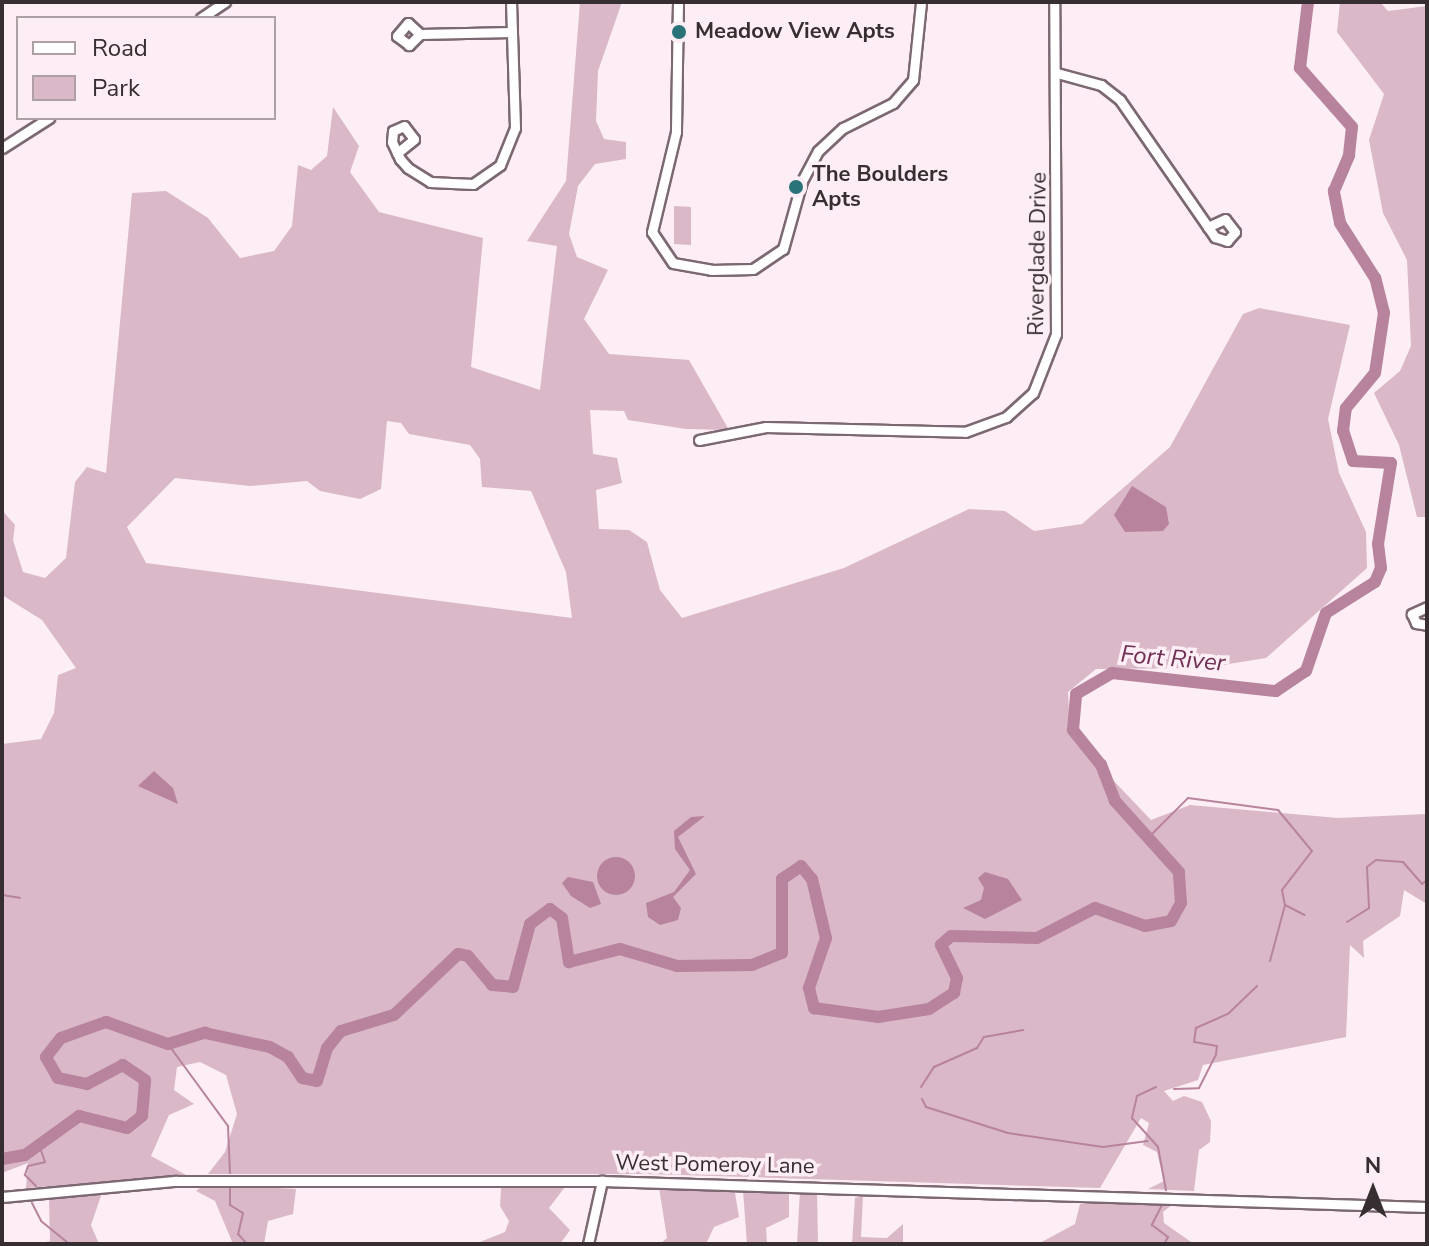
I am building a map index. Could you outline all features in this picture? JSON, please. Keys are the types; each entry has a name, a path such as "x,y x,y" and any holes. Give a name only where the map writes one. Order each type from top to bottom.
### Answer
{"street":[{"path":"204,16 225,2"},
{"path":"397,153 414,174 439,185 473,184 497,169 515,128 511,2"},
{"path":"678,2 676,132 653,216 656,244 670,261 691,269 753,269 780,253 818,151 843,128 893,103 913,80 921,2"},
{"name":"Riverglade Drive","path":"699,440 722,440 762,427 965,432 1001,420 1025,402 1046,372 1055,341 1057,73 1054,2"},
{"path":"420,34 512,32"},
{"path":"1057,73 1101,85 1134,114 1208,227"},
{"path":"2,148 46,120"},
{"path":"1427,607 1418,606 1412,614 1416,623 1427,625"},
{"name":"West Pomeroy Lane","path":"2,1197 176,1181 602,1181 1427,1207"},
{"path":"588,1244 602,1181"}],"green space":[{"path":"580,2 622,2 598,71 596,121 604,139 626,142 626,159 595,164 578,186 569,234 577,257 608,270 584,319 609,354 689,360 729,430 686,429 628,420 624,411 590,410 593,454 617,458 622,483 596,490 599,529 629,530 647,542 660,590 682,618 844,568 969,509 1005,511 1034,531 1082,524 1170,447 1243,314 1259,308 1350,325 1328,419 1339,473 1366,532 1367,568 1266,658 1204,668 1096,669 1068,692 1070,735 1151,820 1190,805 1338,818 1427,814 1427,904 1404,890 1400,916 1363,941 1364,958 1350,945 1346,1037 1203,1065 1198,1080 1164,1091 1173,1101 1184,1096 1202,1102 1211,1121 1210,1142 1199,1150 1194,1191 1148,1189 1164,1181 1157,1152 1143,1145 1149,1123 1141,1118 1100,1188 647,1174 208,1174 225,1152 237,1114 226,1075 200,1062 177,1067 174,1090 194,1104 169,1115 151,1156 188,1176 26,1188 28,1163 2,1173 2,744 41,739 54,713 58,675 76,668 42,620 2,595 2,510 15,525 13,540 23,572 45,578 66,558 75,482 87,467 106,473 132,193 166,191 208,218 240,258 274,251 292,226 298,165 311,170 327,156 333,107 359,146 350,172 379,212 483,238 471,367 540,390 557,246 527,241 566,181","holes":["387,421 401,423 409,434 470,445 480,459 482,487 531,491 566,572 572,618 146,563 127,527 175,478 250,486 307,481 320,491 360,499 381,489"]},
{"path":"1340,2 1380,2 1388,11 1427,6 1427,517 1417,517 1399,445 1374,393 1400,371 1411,346 1407,260 1383,213 1369,140 1384,94 1337,32"},
{"path":"674,206 691,207 691,245 674,244"},
{"path":"205,1184 296,1189 293,1214 268,1221 264,1244 233,1244 215,1201 196,1191"},
{"path":"565,1187 549,1208 570,1230 560,1244 475,1244 505,1232 509,1221 500,1206 501,1188"},
{"path":"734,1187 739,1217 714,1227 706,1244 660,1244 667,1238 659,1188"},
{"path":"743,1190 789,1191 789,1217 766,1228 767,1244 747,1244"},
{"path":"800,1191 817,1191 818,1244 797,1244"},
{"path":"102,1193 91,1225 99,1244 37,1244 50,1241 49,1200"},
{"path":"863,1196 861,1237 887,1238 903,1224 903,1244 852,1244 855,1198"},
{"path":"1080,1204 1173,1204 1163,1212 1164,1223 1194,1244 1038,1244 1075,1224"}],"shaded area":[{"path":"1132,486 1166,507 1169,524 1163,531 1125,532 1114,515"},
{"path":"154,771 173,788 178,804 138,786"},
{"path":"705,816 678,837 696,874 673,897 681,908 678,920 660,925 648,917 646,903 674,892 690,870 675,849 674,831 691,817"},
{"path":"616,857 630,862 635,876 630,890 616,895 602,890 597,876 602,862"},
{"path":"985,872 1008,879 1022,900 985,919 963,908 981,900 984,888 978,878"},
{"path":"568,877 593,882 601,904 590,908 571,896 562,883"}],"waterway":[{"name":"Fort River","path":"2,1159 25,1155 79,1116 127,1128 142,1116 145,1080 123,1065 87,1084 58,1078 46,1057 61,1038 106,1022 168,1044 205,1033 270,1047 288,1057 302,1078 317,1081 327,1048 341,1031 394,1015 458,954 468,956 492,985 513,987 530,924 550,909 562,918 569,962 620,949 677,966 752,965 782,953 782,879 801,866 812,879 826,938 809,988 814,1008 878,1017 929,1009 954,993 957,978 941,945 951,936 1037,938 1095,908 1145,926 1171,921 1181,903 1179,872 1115,801 1101,765 1073,730 1076,694 1112,673 1276,691 1306,671 1326,613 1375,582 1381,568 1378,544 1391,463 1353,461 1343,431 1346,408 1375,373 1384,313 1375,278 1340,223 1334,191 1349,155 1352,127 1300,68 1308,2"},
{"path":"1149,837 1188,798 1278,810 1312,851 1282,890 1285,905 1305,915"},
{"path":"1347,922 1369,908 1367,867 1376,860 1403,862 1422,884 1427,880"},
{"path":"2,895 20,898"},
{"path":"1270,961 1285,905"},
{"path":"1174,1089 1199,1088 1216,1054 1217,1046 1194,1042 1196,1028 1229,1013 1257,986"},
{"path":"921,1087 934,1067 977,1048 984,1037 1023,1030"},
{"path":"168,1044 228,1126 230,1173"},
{"path":"1156,1087 1137,1096 1132,1118 1158,1147 1166,1190"},
{"path":"922,1099 926,1107 1008,1133 1103,1147 1148,1141"},
{"path":"36,1186 25,1175 28,1166 45,1162 39,1145"},
{"path":"230,1185 230,1205 243,1213 238,1234 247,1244"},
{"path":"32,1203 41,1221 69,1244"},
{"path":"1163,1203 1152,1225 1168,1237 1164,1244"}],"place":[{"name":"Meadow View Apts","path":"679,32"},
{"name":"The Boulders Apts","path":"796,187"}]}
